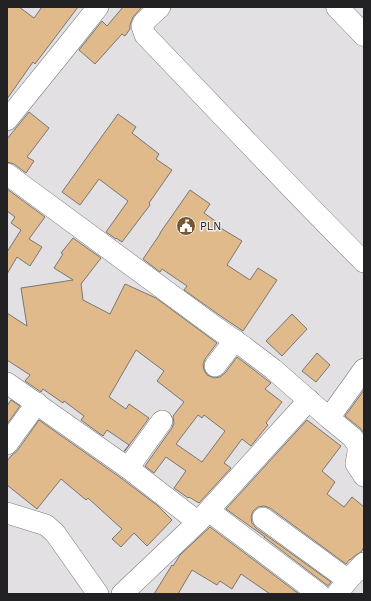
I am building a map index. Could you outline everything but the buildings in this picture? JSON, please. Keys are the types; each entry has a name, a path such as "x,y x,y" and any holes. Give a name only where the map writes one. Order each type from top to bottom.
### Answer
{"main road":[{"path":"337,7 364,35"}],"street":[{"path":"7,120 98,7"},
{"path":"160,7 144,22 142,26 145,35 315,213 364,262"},
{"path":"7,174 273,369 352,437 358,445 356,464 364,476"},
{"path":"216,366 235,340"},
{"path":"329,418 364,369"},
{"path":"7,383 128,468 319,594"},
{"path":"134,591 309,400"},
{"path":"7,444 37,403"},
{"path":"128,468 162,421"},
{"path":"7,513 46,525 55,532 98,594"},
{"path":"263,518 343,587 364,563"}],"place":[{"name":"PLN","path":"186,226"}]}
